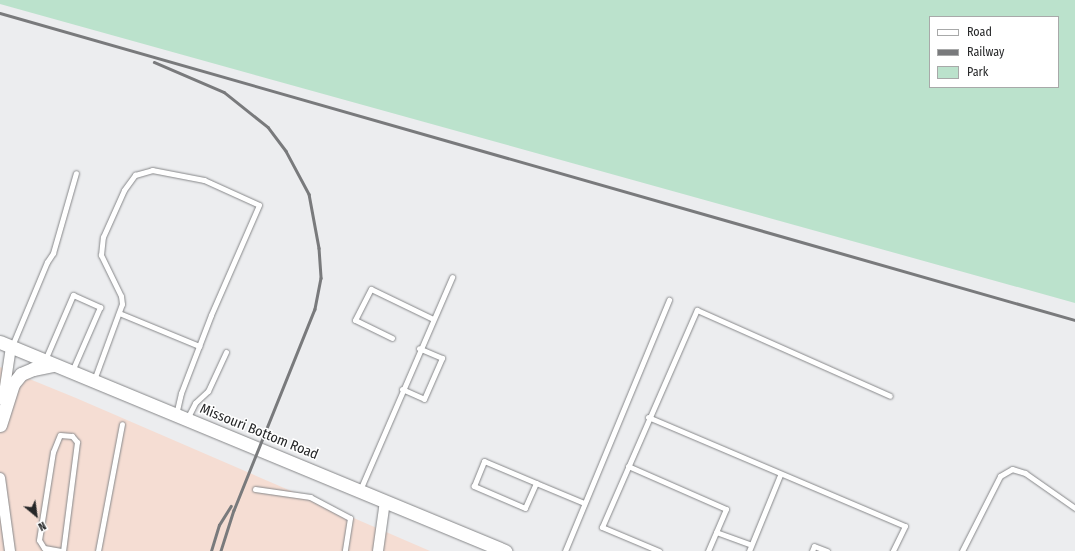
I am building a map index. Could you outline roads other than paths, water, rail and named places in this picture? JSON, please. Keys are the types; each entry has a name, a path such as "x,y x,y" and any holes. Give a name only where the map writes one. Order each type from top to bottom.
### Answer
{"street":[{"name":"Missouri Bottom Road","path":"6,345 181,418 360,490 497,549"},
{"path":"0,373 6,345"},
{"path":"0,426 6,345"},
{"path":"0,426 13,384 21,374 50,363"},
{"path":"0,478 10,551"},
{"path":"378,551 385,501"}],"lane":[{"path":"93,381 122,304 121,296 101,255 103,237 124,190 135,175 152,170 204,180 259,205 199,346 181,393 181,418"},
{"path":"6,345 47,262 53,253 76,172"},
{"path":"360,490 419,348 452,277"},
{"path":"392,338 355,320 371,289 433,319"},
{"path":"50,363 73,295 100,308 72,372"},
{"path":"565,551 668,300"},
{"path":"660,551 602,527 648,417 697,310 890,396"},
{"path":"119,313 199,346"},
{"path":"402,389 424,398 442,358 419,348"},
{"path":"181,418 208,391 226,352"},
{"path":"648,417 780,475 905,526 893,551"},
{"path":"98,551 122,424"},
{"path":"60,435 72,436 77,442 62,551 44,548 39,540 53,452 60,435"},
{"path":"536,483 525,508 474,486 484,461 584,503"},
{"path":"628,466 726,509 708,551"},
{"path":"962,551 1000,476 1012,470 1025,473 1075,508"},
{"path":"749,551 780,475"},
{"path":"255,490 310,497 350,518 345,551"},
{"path":"716,532 751,545"},
{"path":"812,551 814,546 827,551"}],"railway":[{"path":"0,13 1075,320"},
{"path":"154,62 224,92 268,127 286,151 309,194 319,248 321,278 315,309 234,510 221,551"},
{"path":"211,551 219,525 231,506"}]}
